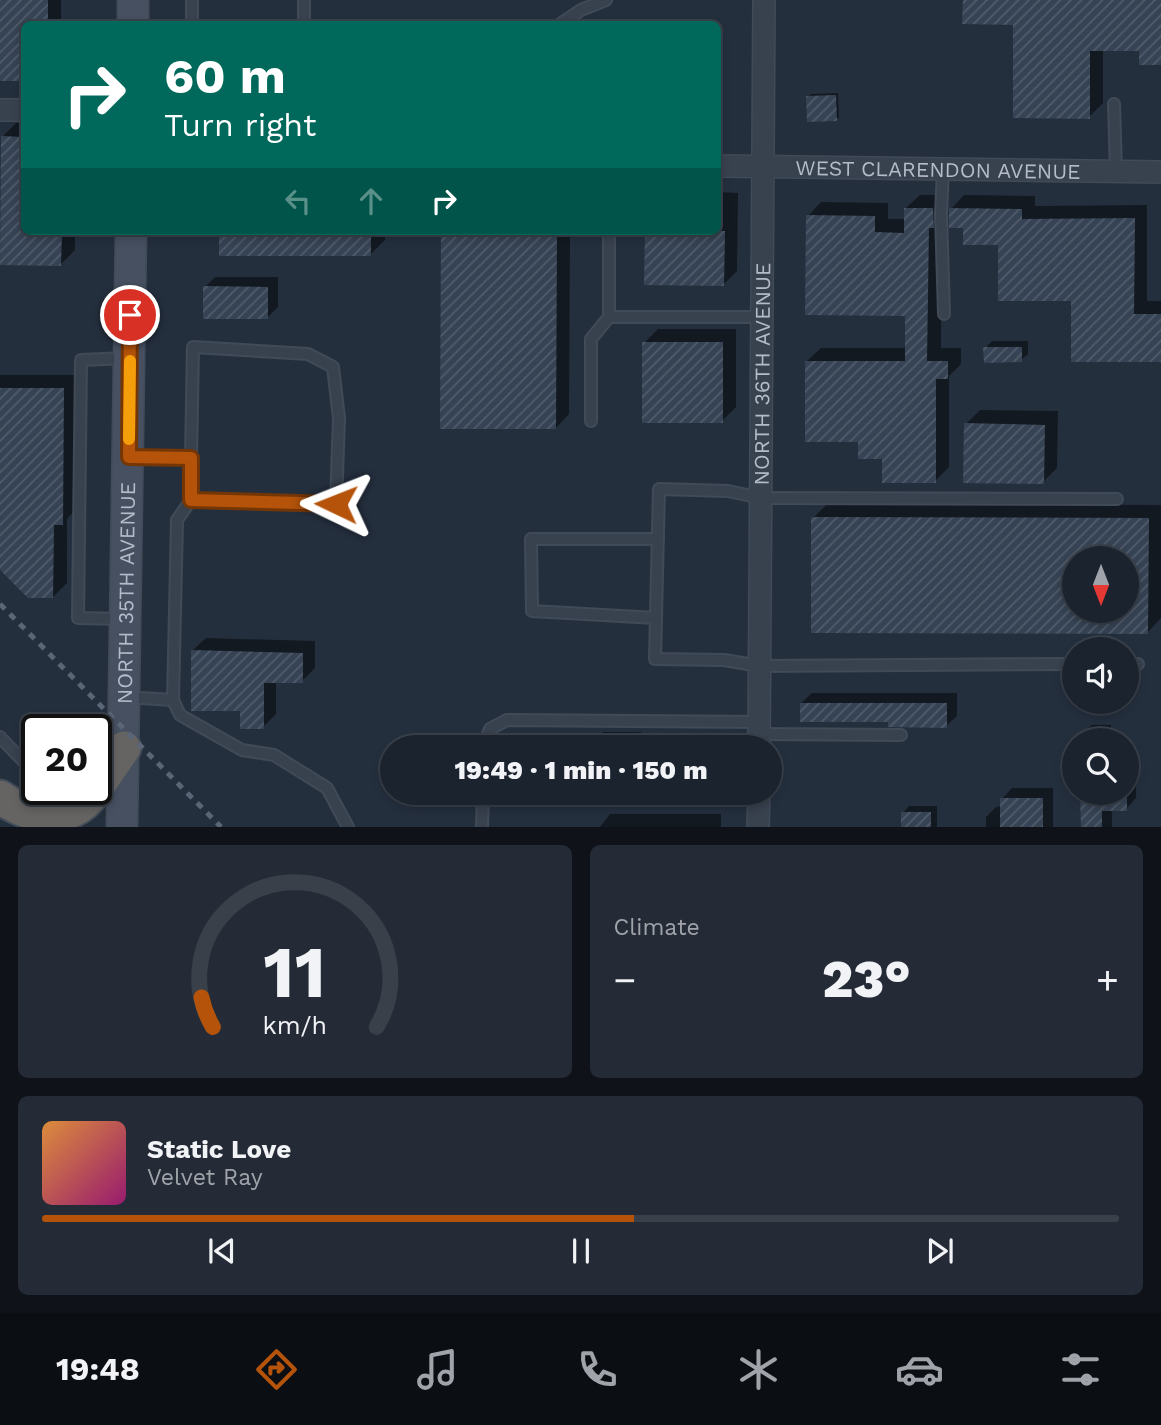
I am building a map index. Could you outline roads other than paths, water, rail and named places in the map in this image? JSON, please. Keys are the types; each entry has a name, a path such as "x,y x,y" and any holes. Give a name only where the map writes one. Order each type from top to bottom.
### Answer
{"highway":[{"path":"112,766 124,748"},
{"path":"0,798 32,815 49,817 74,811 83,805"},
{"path":"0,798 26,827"}],"main road":[{"path":"132,21 133,0"},
{"name":"NORTH 35TH AVENUE","path":"122,827 131,235"}],"street":[{"name":"NORTH 36TH AVENUE","path":"759,734 764,0"},
{"path":"0,110 21,110"},
{"name":"WEST CLARENDON AVENUE","path":"721,166 1161,172"},
{"path":"758,827 759,805"}],"lane":[{"path":"192,0 192,21"},
{"path":"304,0 304,21"},
{"path":"565,21 581,10 606,0"},
{"path":"1114,104 1116,171"},
{"path":"943,169 941,214 944,314"},
{"path":"591,421 591,339 609,317 609,235"},
{"path":"609,317 762,317"},
{"path":"191,500 336,504 339,418 333,367 308,354 193,347 191,500 177,520 173,700 180,715 242,750 274,755 327,788 348,827"},
{"path":"126,619 78,618 81,360 130,358"},
{"path":"129,457 191,458"},
{"path":"1062,664 760,666 724,660 655,659 659,489 728,491 761,498 1117,499"},
{"path":"656,618 532,611 531,539 658,539"},
{"path":"125,697 173,700"},
{"path":"488,735 490,729 507,720 759,734 901,735"},
{"path":"0,737 21,759"},
{"path":"482,827 483,805"}],"railway":[{"path":"0,604 221,827"}]}
